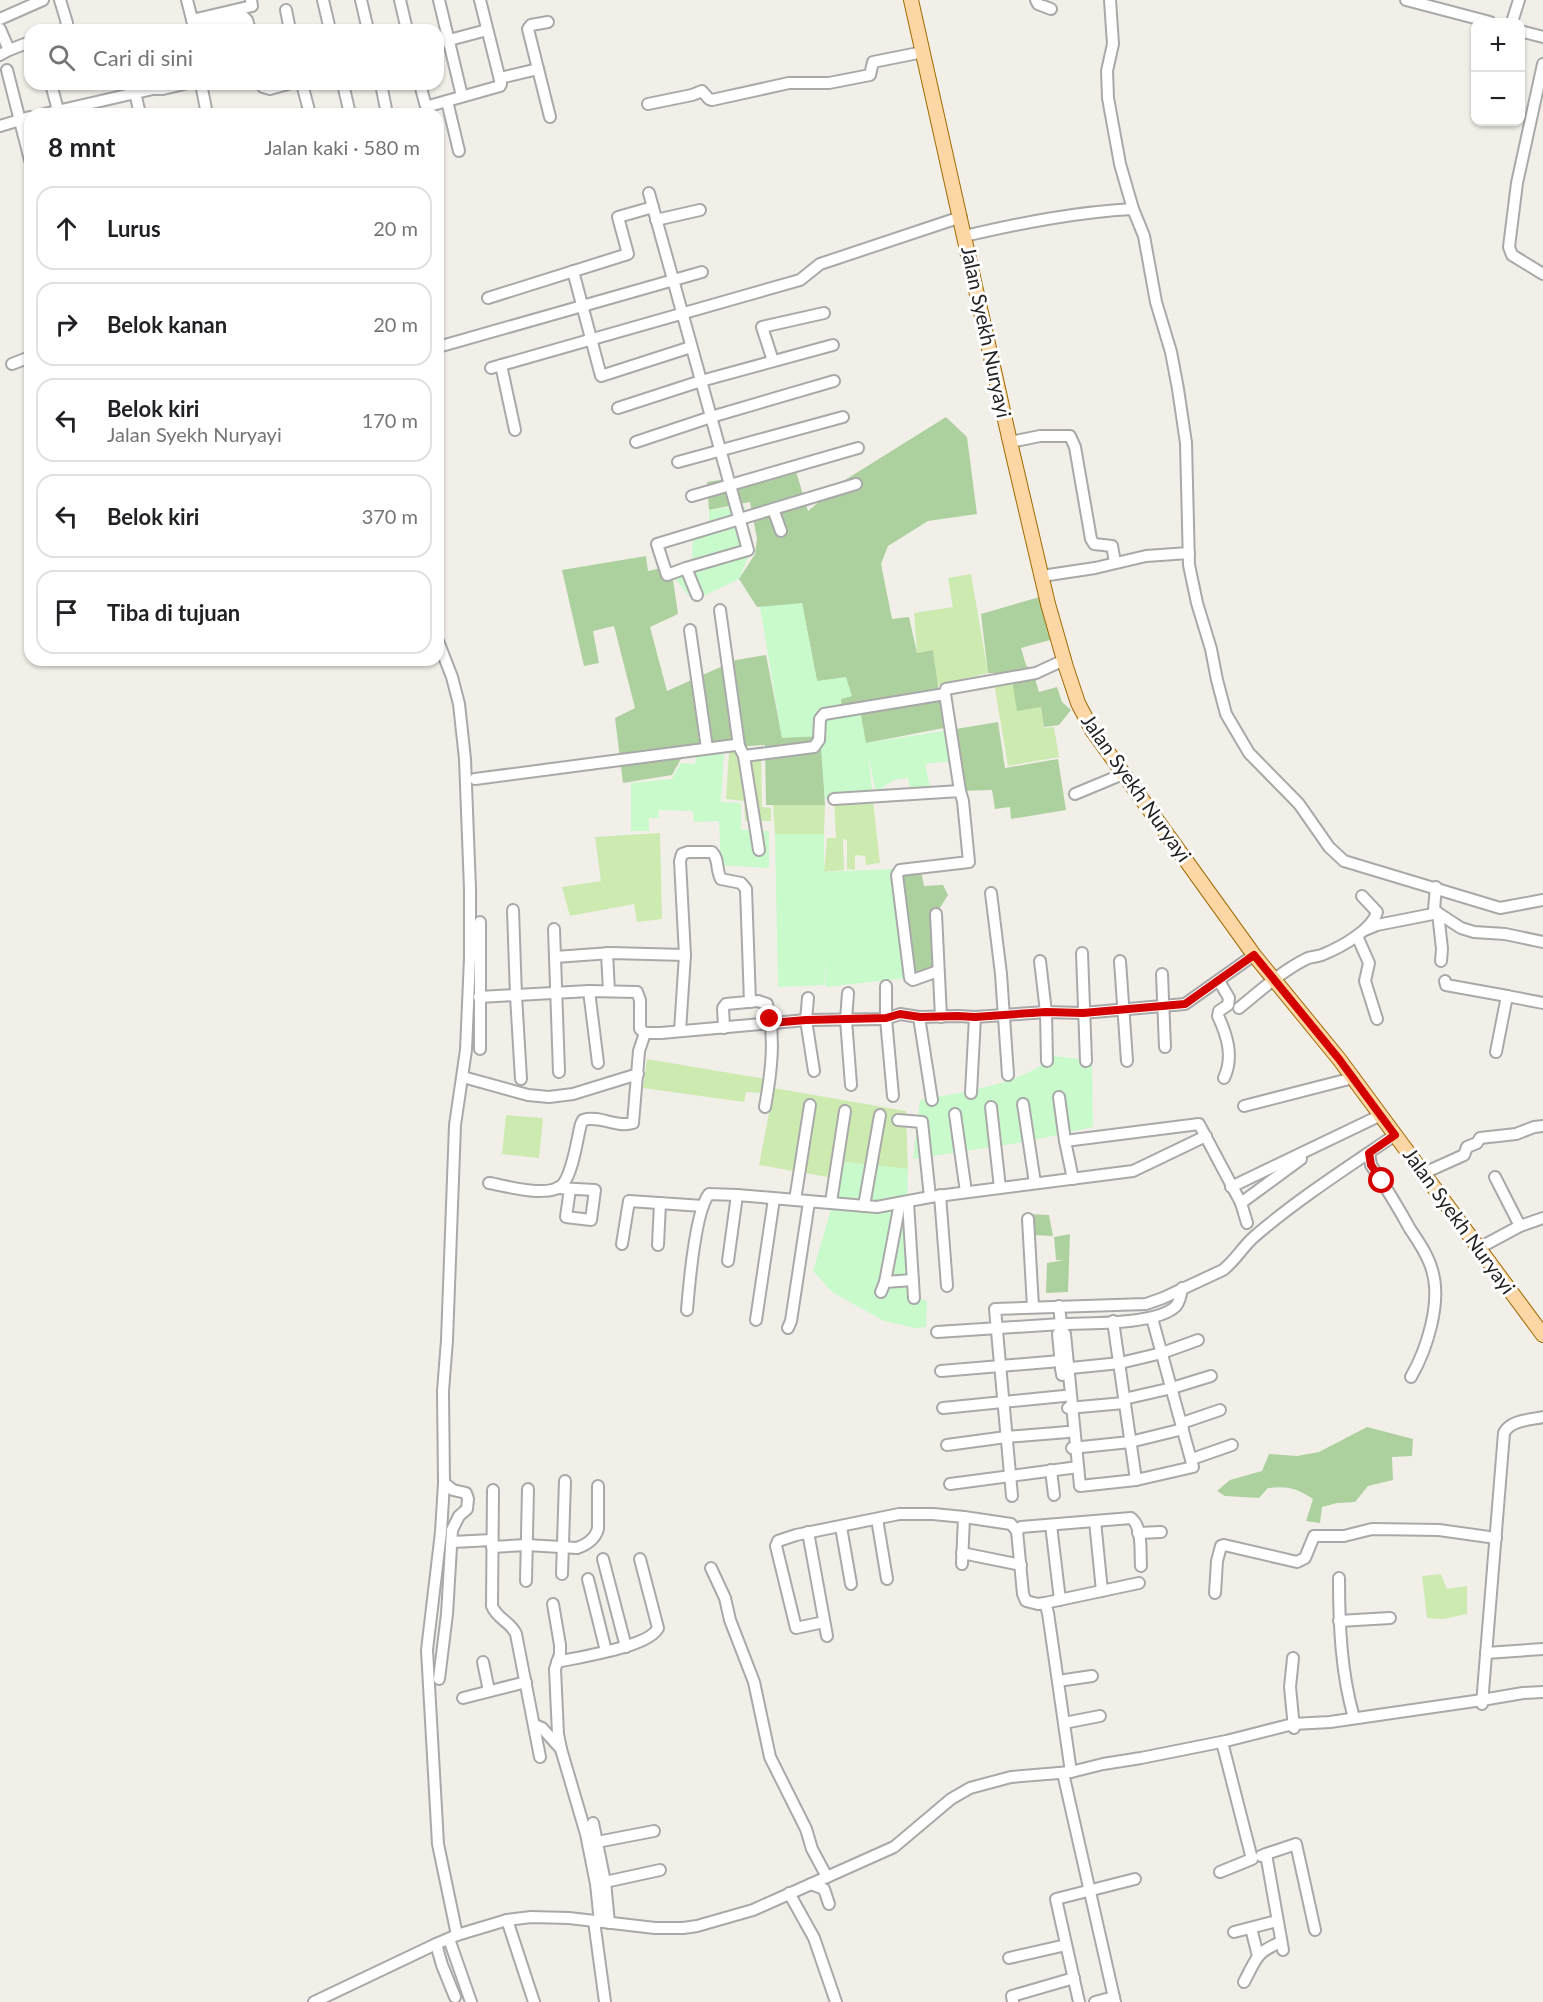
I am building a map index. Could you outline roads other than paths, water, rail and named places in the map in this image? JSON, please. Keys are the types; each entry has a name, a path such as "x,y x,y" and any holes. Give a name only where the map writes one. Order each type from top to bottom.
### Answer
{"main road":[{"name":"Jalan Syekh Nuryayi","path":"911,0 1010,442 1042,576 1078,703 1092,730 1254,955 1353,1078 1543,1335"}],"street":[{"path":"0,19 43,0"},
{"path":"60,0 67,24"},
{"path":"187,0 193,24"},
{"path":"199,24 252,6 252,0"},
{"path":"323,0 329,24"},
{"path":"361,0 367,24"},
{"path":"400,0 406,24"},
{"path":"439,0 441,24"},
{"path":"422,90 426,106 497,88 501,84 480,0"},
{"path":"1036,0 1038,4 1051,9"},
{"path":"1110,0 1113,45 1107,71 1108,98 1120,164 1133,209 1144,236 1156,302 1171,352 1186,443 1186,553 1226,714 1249,753 1299,804 1329,847 1344,861 1435,891 1500,908 1543,900"},
{"path":"1406,0 1475,18"},
{"path":"1513,18 1519,0"},
{"path":"286,10 289,24"},
{"path":"206,24 244,18 248,20 249,24"},
{"path":"548,22 531,25 528,29 550,117"},
{"path":"0,29 5,53 24,45"},
{"path":"444,42 487,30"},
{"path":"1525,32 1543,37"},
{"path":"444,45 462,96"},
{"path":"648,104 702,91 712,100 789,83 829,84 870,75 873,62 923,52"},
{"path":"1543,64 1517,183 1509,247 1512,255 1543,274"},
{"path":"500,78 538,69"},
{"path":"7,70 24,116"},
{"path":"53,90 58,108"},
{"path":"98,108 135,92 160,92 162,90"},
{"path":"202,90 206,108"},
{"path":"304,90 308,108"},
{"path":"344,90 349,108"},
{"path":"382,90 386,108"},
{"path":"135,92 139,108"},
{"path":"447,101 459,151"},
{"path":"0,127 24,121"},
{"path":"649,193 681,314 711,417 720,450 730,485 739,518 748,550 667,575 657,544 739,518 856,484"},
{"path":"488,298 500,288 573,272 628,254 618,217 653,207"},
{"path":"965,236 1050,218 1088,212 1133,209"},
{"path":"656,220 700,210"},
{"path":"515,430 496,367 800,280 820,264 961,217"},
{"path":"573,272 601,375 691,347"},
{"path":"444,345 702,272"},
{"path":"773,361 762,327 824,313"},
{"path":"618,408 700,381 833,345"},
{"path":"12,364 24,359"},
{"path":"636,442 711,417 834,381"},
{"path":"678,462 843,417"},
{"path":"1010,442 1040,436 1070,436 1075,447 1091,539 1095,544 1112,546 1115,562"},
{"path":"692,496 858,448"},
{"path":"773,508 781,531"},
{"path":"1042,576 1095,568 1146,556 1186,553"},
{"path":"686,568 697,596"},
{"path":"720,610 739,746 744,756 759,850"},
{"path":"690,630 707,748"},
{"path":"444,656 459,704 465,759 470,958 466,1050 455,1125 444,1363 444,1483 428,1661 438,1844 453,1937 471,2002"},
{"path":"938,971 913,980 910,978 897,875 900,870 969,862 963,801 946,689 1036,673 1064,660"},
{"path":"744,756 814,747 819,740 820,719 824,714 945,694"},
{"path":"475,778 707,748 739,746"},
{"path":"1075,794 1123,774"},
{"path":"834,799 960,791"},
{"path":"680,1031 685,955 680,856 688,852 712,852 715,855 721,879 741,883 746,889 750,1002"},
{"path":"1435,891 1434,909 1461,928 1543,942"},
{"path":"991,894 1005,1016 1008,1075"},
{"path":"1361,933 1375,918 1377,912 1362,896"},
{"path":"513,910 521,1079"},
{"path":"1239,1008 1274,980 1307,958 1324,954 1377,926 1438,913"},
{"path":"1438,913 1442,961"},
{"path":"936,914 941,1017"},
{"path":"480,922 480,1049"},
{"path":"554,929 559,1072"},
{"path":"1361,933 1369,963 1365,981 1377,1019"},
{"path":"555,957 607,953 685,955"},
{"path":"607,953 609,991"},
{"path":"1082,953 1086,1061"},
{"path":"480,997 557,992 637,992 640,1000 640,1029 645,1033 806,1020 886,1018 900,1014 920,1017 975,1017 1046,1012 1083,1013 1190,1002 1254,955"},
{"path":"1040,960 1046,1012 1047,1061"},
{"path":"1120,961 1127,1061"},
{"path":"1162,974 1165,1047"},
{"path":"1219,981 1229,998 1228,1005 1219,1011 1229,1057 1224,1077"},
{"path":"1445,981 1446,986 1543,1003"},
{"path":"886,986 886,1018 893,1096"},
{"path":"589,991 598,1063"},
{"path":"848,993 846,1020 851,1085"},
{"path":"1496,1052 1508,996"},
{"path":"808,998 806,1020 814,1071"},
{"path":"724,1028 724,1005 750,1002 765,1003 768,1007 771,1070 765,1107"},
{"path":"920,1017 932,1100"},
{"path":"971,1094 975,1017"},
{"path":"489,1183 545,1192 557,1188 563,1184 569,1170 584,1120 589,1118 620,1125 633,1123 639,1051 645,1033"},
{"path":"463,1077 528,1095 549,1096 573,1094 592,1086 638,1074"},
{"path":"1244,1106 1353,1078"},
{"path":"1059,1096 1073,1179"},
{"path":"1023,1104 1035,1184"},
{"path":"795,1200 810,1106"},
{"path":"991,1107 1000,1188"},
{"path":"831,1202 845,1111"},
{"path":"955,1114 966,1192"},
{"path":"864,1206 880,1115"},
{"path":"1231,1187 1381,1115"},
{"path":"898,1120 922,1122 947,1286"},
{"path":"1065,1141 1199,1124 1241,1203 1247,1223"},
{"path":"1424,1173 1464,1155 1468,1147 1477,1143 1479,1139 1516,1134 1543,1126"},
{"path":"1012,1496 994,1309 1146,1304 1223,1270 1231,1264 1253,1237 1300,1201 1395,1135"},
{"path":"687,1310 694,1248 703,1206 709,1194 877,1207 935,1196 1133,1172 1206,1136"},
{"path":"1241,1203 1323,1143"},
{"path":"1369,1153 1371,1165 1418,1241 1432,1269 1435,1304 1431,1328 1411,1377"},
{"path":"1495,1177 1520,1226"},
{"path":"557,1188 570,1189"},
{"path":"728,1261 737,1195"},
{"path":"756,1320 774,1199"},
{"path":"622,1244 629,1201 703,1206"},
{"path":"788,1328 809,1202"},
{"path":"904,1202 914,1298"},
{"path":"904,1202 883,1287 913,1280"},
{"path":"658,1245 660,1203"},
{"path":"1479,1248 1520,1226 1543,1218"},
{"path":"1028,1219 1034,1307"},
{"path":"937,1332 1061,1326 1152,1318 1174,1308 1180,1300 1182,1288"},
{"path":"1059,1306 1061,1326 1065,1334 1064,1396 1069,1408 1068,1432 1073,1448"},
{"path":"1063,1366 1075,1467 1080,1486 1136,1480 1193,1467 1152,1318"},
{"path":"1113,1321 1136,1480"},
{"path":"941,1371 999,1365 1063,1366 1120,1363 1161,1353 1198,1340"},
{"path":"1069,1408 1124,1401 1211,1376"},
{"path":"943,1408 1064,1396"},
{"path":"1073,1448 1130,1442 1183,1426 1220,1410"},
{"path":"1482,1702 1506,1428 1511,1424 1543,1417"},
{"path":"946,1445 1068,1432"},
{"path":"1192,1459 1232,1445"},
{"path":"950,1484 1075,1467"},
{"path":"1051,1470 1054,1495"},
{"path":"562,1574 565,1481"},
{"path":"439,1679 445,1636 452,1530 459,1516 467,1509 468,1498 466,1493 453,1490 444,1483"},
{"path":"452,1542 577,1548 584,1546 596,1535 598,1529 598,1486"},
{"path":"526,1581 528,1489"},
{"path":"493,1490 492,1606 495,1614 514,1628 540,1757"},
{"path":"824,1622 796,1628 776,1546 778,1541 808,1532 899,1514 933,1514 1011,1524 1017,1531 1026,1601 1045,1603 1139,1583"},
{"path":"964,1517 962,1559 1021,1565"},
{"path":"1017,1531 1021,1527 1131,1518 1136,1522 1141,1566"},
{"path":"877,1519 887,1579"},
{"path":"1095,1521 1102,1591"},
{"path":"1052,1525 1060,1600"},
{"path":"841,1527 851,1584"},
{"path":"1215,1593 1217,1561 1221,1546 1224,1545 1297,1562 1305,1558 1314,1536 1344,1536 1372,1529 1439,1530 1496,1538"},
{"path":"808,1532 827,1636"},
{"path":"1138,1533 1161,1532"},
{"path":"557,1662 626,1647 652,1636 658,1628 640,1559"},
{"path":"603,1560 626,1647"},
{"path":"711,1568 725,1598 730,1620 754,1682 770,1757 806,1829 812,1850 827,1877"},
{"path":"1339,1578 1342,1662 1354,1718"},
{"path":"588,1579 606,1651"},
{"path":"1045,1603 1064,1722 1067,1772 1089,1890 1114,2000 1095,2002"},
{"path":"553,1604 560,1645 560,1654 555,1669 555,1693 561,1749 586,1834 596,1884 601,1922 605,2002"},
{"path":"1340,1621 1390,1618"},
{"path":"1486,1653 1543,1648"},
{"path":"1293,1658 1290,1687 1293,1726"},
{"path":"483,1662 489,1691"},
{"path":"1058,1681 1092,1676"},
{"path":"463,1698 526,1682"},
{"path":"314,2002 436,1944 507,1920 554,1917 683,1928 753,1910 894,1847 942,1806 970,1788 1011,1777 1067,1772 1293,1726 1543,1692"},
{"path":"1064,1722 1100,1716"},
{"path":"535,1725 542,1728 561,1749"},
{"path":"1222,1742 1252,1858"},
{"path":"593,1823 604,1882 601,1922"},
{"path":"597,1842 654,1831"},
{"path":"1220,1872 1252,1858 1296,1844 1315,1930"},
{"path":"1245,1982 1263,1950 1282,1946 1266,1854"},
{"path":"604,1882 660,1870"},
{"path":"1079,2002 1056,1899 1135,1879"},
{"path":"811,1884 824,1889 829,1904"},
{"path":"789,1893 814,1938 836,2002"},
{"path":"507,1920 534,2002"},
{"path":"1234,1932 1277,1921"},
{"path":"1251,1928 1258,1956"},
{"path":"436,1944 455,1996"},
{"path":"1009,1958 1066,1945"},
{"path":"1013,2002 1012,1996 1074,1978"}]}
